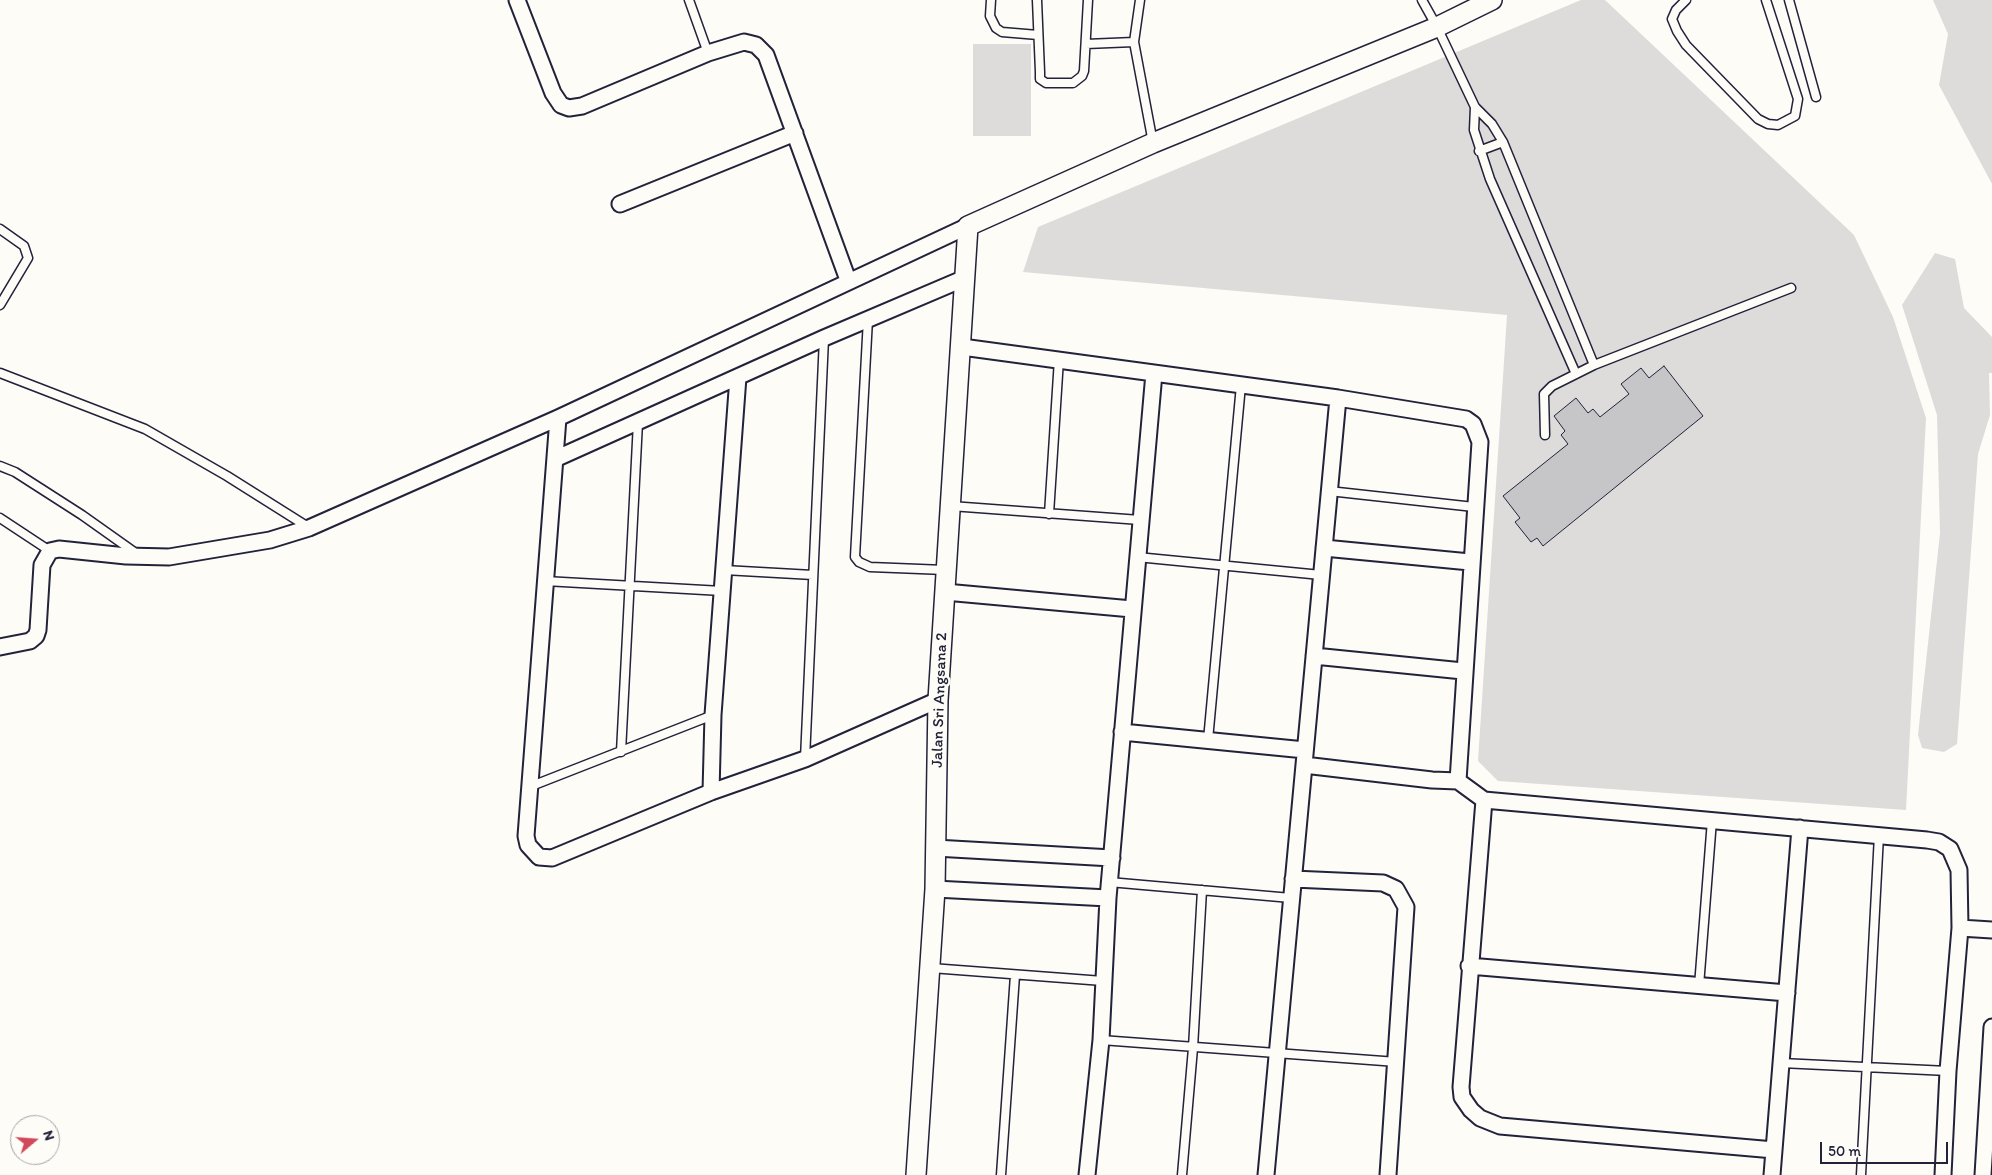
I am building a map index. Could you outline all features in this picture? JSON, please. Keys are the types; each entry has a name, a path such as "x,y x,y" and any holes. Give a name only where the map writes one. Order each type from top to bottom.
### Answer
{"street":[{"path":"517,0 553,93 561,105 570,108 582,106 708,53 744,42 756,45 766,55 848,280"},
{"path":"0,647 30,641 36,636 42,565 50,550 59,548 142,557 169,557 270,540 309,528 558,418 848,280 1153,143 1437,26 1492,0"},
{"path":"620,204 796,133"},
{"name":"Jalan Sri Angsana 2","path":"916,1175 935,889 938,700 962,347 968,226"},
{"path":"555,459 824,338 965,278"},
{"path":"962,347 1338,398 1466,419 1473,424 1480,442 1470,562 1458,781"},
{"path":"1087,1175 1101,1040 1109,882 1154,373"},
{"path":"712,792 713,715 738,377"},
{"path":"1266,1175 1338,398"},
{"path":"558,418 526,836 528,845 539,857 552,858 712,792 805,759 938,700"},
{"path":"1324,548 1470,562"},
{"path":"945,592 1132,609"},
{"path":"1314,656 1463,671"},
{"path":"1122,732 1208,740 1432,780 1458,781 1484,800 1880,835 1939,842 1950,849 1959,870 1960,928 1948,1071 1943,1175"},
{"path":"1484,800 1469,966 1461,1087 1462,1097 1471,1110 1480,1118 1500,1126 1774,1150"},
{"path":"1772,1175 1800,828"},
{"path":"935,848 1112,858"},
{"path":"1293,879 1383,883 1396,889 1406,907 1407,918 1388,1175"},
{"path":"935,889 1108,898"},
{"path":"1960,928 1992,930"},
{"path":"1469,966 1787,993"},
{"path":"1983,1175 1988,1153 1992,1027"}],"lane":[{"path":"689,0 708,53"},
{"path":"991,0 990,16 996,28 1002,32 1038,34"},
{"path":"1037,0 1040,79 1046,83 1073,82 1079,79 1084,71 1088,0"},
{"path":"1140,0 1134,42 1153,143"},
{"path":"1422,0 1437,26 1475,107 1492,124 1503,142 1594,365"},
{"path":"1686,0 1676,10 1672,19 1686,45 1758,119 1768,124 1778,125 1795,116 1798,99 1766,0"},
{"path":"1789,0 1816,97"},
{"path":"1086,44 1134,42"},
{"path":"1475,107 1474,130 1479,151 1576,374"},
{"path":"1479,151 1503,142"},
{"path":"0,229 24,246 28,258 0,305"},
{"path":"1545,435 1544,394 1552,386 1594,365 1791,288"},
{"path":"868,319 855,557 859,562 870,567 946,570"},
{"path":"805,759 824,338"},
{"path":"1049,514 1059,359"},
{"path":"0,373 145,429 227,476 309,528"},
{"path":"1208,740 1241,385"},
{"path":"621,752 638,422"},
{"path":"0,466 15,472 82,515 142,557"},
{"path":"1329,491 1474,507"},
{"path":"951,506 1140,520"},
{"path":"0,518 50,550"},
{"path":"1137,557 1321,575"},
{"path":"724,570 813,575"},
{"path":"545,581 722,591"},
{"path":"529,787 713,715"},
{"path":"1699,986 1712,820"},
{"path":"1861,1175 1880,835"},
{"path":"1109,882 1291,898"},
{"path":"1182,1175 1193,1048 1202,890"},
{"path":"930,968 1104,981"},
{"path":"1001,1175 1016,975"},
{"path":"1101,1040 1397,1062"},
{"path":"1781,1063 1948,1071"}],"shaded area":[{"path":"1581,0 1605,0 1854,235 1893,317 1926,418 1906,810 1498,781 1478,761 1507,315 1023,272 1038,227"},
{"path":"1933,0 1992,0 1992,184 1939,85 1948,34"},
{"path":"973,44 1031,44 1031,136 973,136"},
{"path":"1935,253 1955,259 1964,308 1992,337 1992,373 1989,373 1990,415 1978,454 1957,744 1944,752 1922,748 1918,735 1940,533 1937,415 1902,305"}],"building":[{"path":"1664,366 1703,416 1543,546 1537,538 1531,542 1515,522 1520,518 1503,496 1568,444 1561,435 1565,431 1554,416 1576,398 1588,413 1593,409 1600,417 1629,394 1621,384 1641,368 1649,378"}]}
